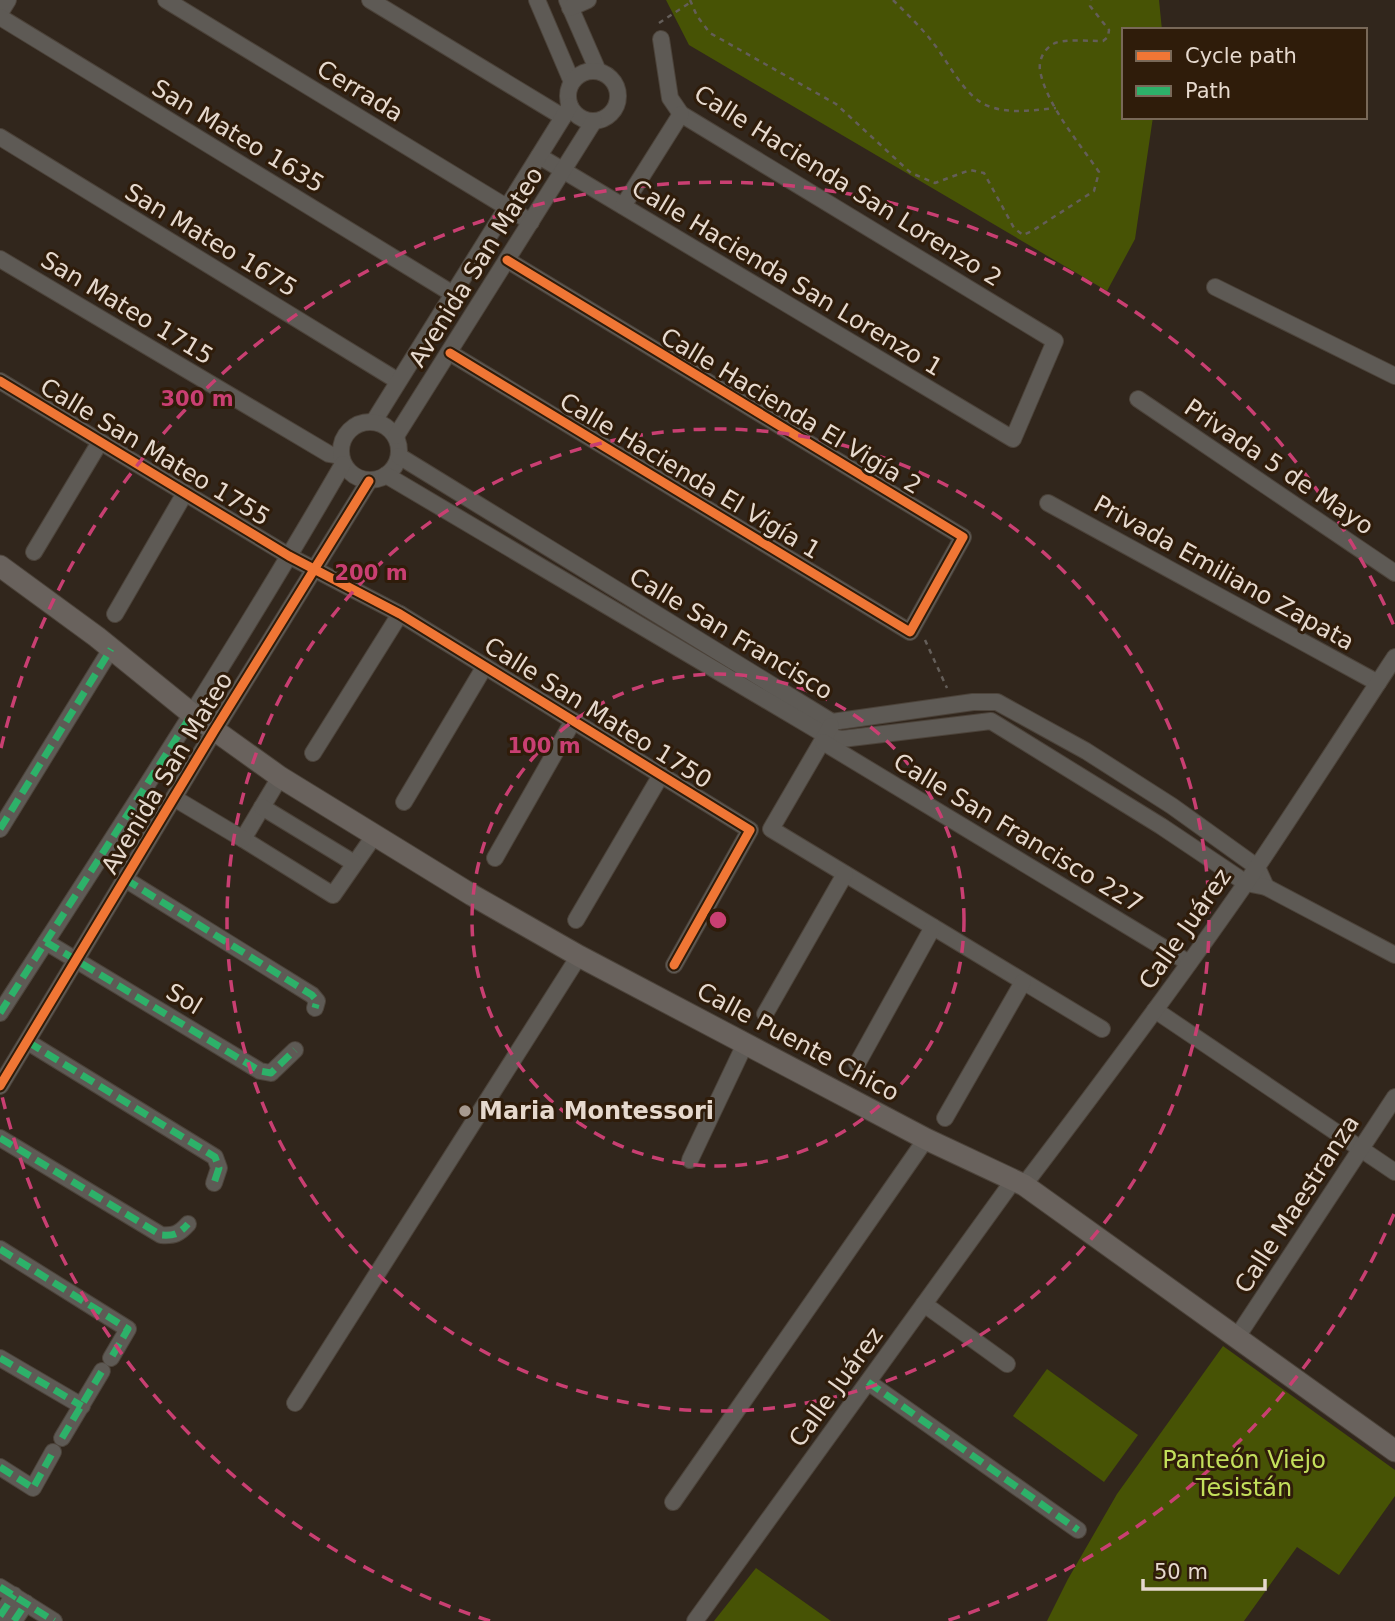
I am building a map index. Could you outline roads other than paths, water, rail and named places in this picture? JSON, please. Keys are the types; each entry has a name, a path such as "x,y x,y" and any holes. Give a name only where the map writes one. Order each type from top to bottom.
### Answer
{"main road":[{"name":"Calle Puente Chico","path":"0,566 214,731 280,777 374,836 579,956 926,1139 1019,1183 1395,1451"}],"street":[{"path":"0,15 8,0"},
{"name":"Cerrada","path":"166,0 531,222"},
{"path":"370,0 566,111 594,121"},
{"name":"Avenida San Mateo","path":"0,1013 192,714 289,556 342,460 340,445 345,435 352,427 363,422 374,422 566,111 572,82 537,0"},
{"path":"569,4 588,0"},
{"name":"Avenida San Mateo","path":"396,436 594,121 610,114 618,98 613,81 598,71 569,4"},
{"name":"San Mateo 1635","path":"0,15 450,298 471,318"},
{"name":"Calle Hacienda San Lorenzo 2","path":"661,39 670,98 681,114 1055,341 1013,439"},
{"path":"572,82 588,71 598,71"},
{"path":"623,206 681,114"},
{"name":"San Mateo 1675","path":"0,137 398,381"},
{"name":"Calle Hacienda San Lorenzo 1","path":"539,156 1013,439"},
{"name":"San Mateo 1715","path":"0,259 342,460"},
{"name":"Calle Hacienda El Vigía 2","path":"507,260 963,537 910,632"},
{"path":"1215,287 1395,376"},
{"name":"Calle Hacienda El Vigía 1","path":"450,353 910,632"},
{"path":"0,401 4,383"},
{"name":"Calle San Mateo 1755","path":"4,383 289,556"},
{"name":"Privada 5 de Mayo","path":"1138,399 1395,573"},
{"path":"342,460 354,476 369,481 386,475 394,467 399,456 396,436 387,427 374,422"},
{"path":"34,552 100,442"},
{"name":"Calle San Francisco","path":"399,456 827,733 952,705 997,702 1086,751 1172,806 1257,867"},
{"name":"Calle San Francisco","path":"386,475 827,733 842,739 991,721"},
{"name":"Avenida San Mateo","path":"0,1086 214,731 369,481"},
{"path":"115,614 185,493"},
{"name":"Privada Emiliano Zapata","path":"1048,503 1378,682"},
{"name":"Calle San Mateo 1750","path":"289,556 400,614 750,830 674,965"},
{"path":"276,577 300,593"},
{"path":"313,754 400,614"},
{"path":"0,830 111,649"},
{"name":"Calle Juárez","path":"695,1621 924,1304 1155,1010 1257,867 1395,657"},
{"name":"Calle San Mateo 1750","path":"404,802 485,666"},
{"path":"987,701 991,721 1161,825 1245,883 1266,887 1395,955"},
{"name":"Calle San Mateo 1750","path":"495,858 573,720"},
{"path":"827,733 771,830 1102,1029"},
{"name":"Calle San Francisco 227","path":"827,733 1189,963"},
{"path":"1074,772 1086,751"},
{"name":"Calle San Mateo 1750","path":"576,920 661,775"},
{"path":"243,839 280,777"},
{"path":"174,798 333,895 374,836"},
{"path":"1161,825 1172,806"},
{"path":"262,807 354,863"},
{"path":"1257,867 1266,887"},
{"path":"765,1014 845,874"},
{"path":"125,879 312,995 317,1002 315,1008"},
{"path":"857,1064 933,928"},
{"name":"Sol","path":"46,942 260,1072 271,1073 295,1050"},
{"path":"295,1403 579,956"},
{"path":"945,1118 1023,982"},
{"path":"1155,1010 1395,1172"},
{"path":"28,1042 215,1157 219,1168 214,1183"},
{"path":"690,1160 745,1044"},
{"name":"Calle Maestranza","path":"1237,1337 1395,1097"},
{"path":"0,1138 161,1235 180,1233 188,1224"},
{"path":"673,1502 926,1139"},
{"path":"0,1249 128,1329 33,1488 0,1467"},
{"path":"924,1304 1007,1364"},
{"path":"0,1358 82,1406"},
{"path":"868,1382 1078,1530"},
{"path":"0,1616 13,1595"},
{"path":"13,1595 14,1621"},
{"path":"13,1595 54,1621"}],"place":[{"name":"Maria Montessori","path":"465,1111"}],"park label":[{"name":"Panteón Viejo Tesistán","path":"1244,1474"}]}
